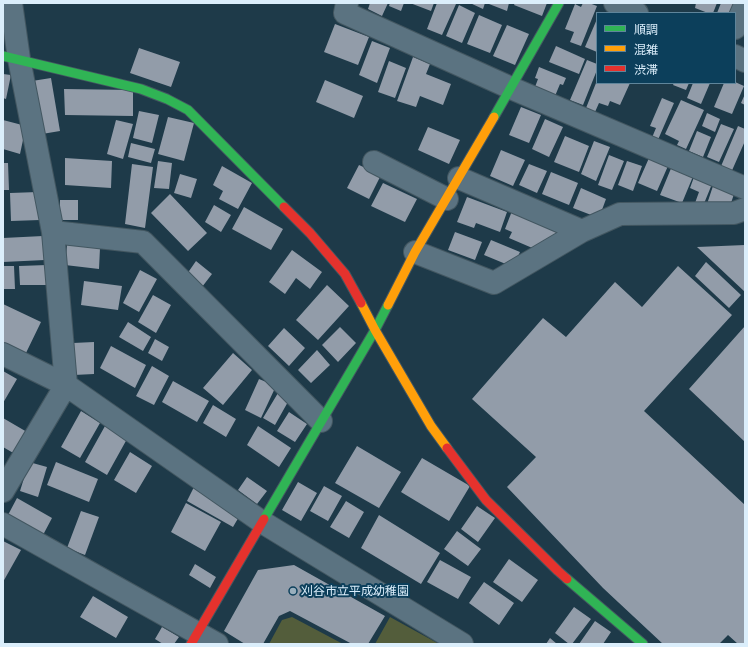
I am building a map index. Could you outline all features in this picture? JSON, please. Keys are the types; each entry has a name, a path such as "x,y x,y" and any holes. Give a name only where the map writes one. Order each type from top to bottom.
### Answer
{"street":[{"path":"3,491 66,385 53,232 11,58 11,3"},
{"path":"347,3 344,13 511,88 745,188"},
{"path":"195,638 375,330 415,252 559,3"},
{"path":"615,3 635,12"},
{"path":"736,26 745,5"},
{"path":"11,58 141,89 167,99 188,110 310,233 344,274 431,426 486,500 558,571 643,644"},
{"path":"374,162 447,199"},
{"path":"458,178 582,231"},
{"path":"415,252 494,283 582,231 620,214 734,213 745,208"},
{"path":"53,232 143,242 321,421"},
{"path":"3,354 66,385 262,522 462,644"},
{"path":"3,524 195,638 217,644"}],"green space":[{"path":"292,617 343,644 269,644 282,620"},
{"path":"390,617 439,644 375,644"}],"building":[{"path":"370,3 388,3 382,16 368,9"},
{"path":"390,3 404,3 401,11 389,6"},
{"path":"410,3 434,3 431,11"},
{"path":"437,3 456,4 442,35 427,29"},
{"path":"470,3 485,3 483,9"},
{"path":"509,3 507,11 489,4"},
{"path":"515,3 547,3 542,16 514,5"},
{"path":"583,3 589,3 597,6 581,46 570,42 574,32 565,29 575,4 581,7"},
{"path":"696,3 717,3 713,12 705,12 695,8"},
{"path":"721,3 739,3 735,12 717,12"},
{"path":"459,5 475,13 462,43 446,36"},
{"path":"479,15 502,25 490,53 467,44"},
{"path":"596,21 596,52 585,47"},
{"path":"335,24 369,37 358,65 324,52"},
{"path":"507,25 529,34 515,65 493,56"},
{"path":"372,41 390,48 377,83 359,75"},
{"path":"556,46 585,59 579,74 549,62"},
{"path":"139,48 180,62 171,87 130,73"},
{"path":"413,57 430,64 426,74 451,84 443,105 420,96 416,107 397,101"},
{"path":"587,60 596,64 596,72 583,105 570,100"},
{"path":"389,61 406,68 395,98 378,92"},
{"path":"539,67 566,78 563,85 560,84 555,96 535,87 538,79 535,78"},
{"path":"3,74 11,75 6,99 3,98"},
{"path":"51,78 60,131 42,134 32,81"},
{"path":"325,80 363,96 354,118 316,102"},
{"path":"736,82 744,86 732,114 714,107 724,84 736,84"},
{"path":"596,83 630,84 620,105 610,101 608,106 599,103 595,112 586,108"},
{"path":"674,84 689,84 686,90"},
{"path":"693,84 710,84 701,104 687,98"},
{"path":"64,89 133,90 133,116 65,115"},
{"path":"745,94 745,105 741,103"},
{"path":"662,98 674,103 657,142 651,140 656,128 650,126"},
{"path":"681,100 704,110 686,149 677,145 679,141 665,134"},
{"path":"521,107 541,115 529,143 509,135"},
{"path":"139,111 159,115 152,143 133,138"},
{"path":"707,113 720,119 715,132 702,126"},
{"path":"168,117 194,123 184,161 158,154"},
{"path":"545,119 563,127 549,157 532,149"},
{"path":"3,120 26,126 20,154 3,149"},
{"path":"116,120 133,124 123,159 107,154"},
{"path":"721,124 734,129 719,162 707,157"},
{"path":"738,126 745,129 745,141 730,175 719,171"},
{"path":"428,127 460,140 449,164 418,150"},
{"path":"697,131 711,137 703,157 689,151"},
{"path":"565,136 589,146 579,172 554,162"},
{"path":"594,141 610,147 596,181 581,174"},
{"path":"131,143 155,149 151,163 128,157"},
{"path":"501,150 525,160 513,186 490,176"},
{"path":"609,155 624,161 612,190 598,185"},
{"path":"65,158 112,161 111,188 65,185"},
{"path":"649,158 668,166 657,191 638,183"},
{"path":"158,161 172,163 169,189 154,188"},
{"path":"627,161 642,166 633,191 618,185"},
{"path":"3,163 8,163 9,190 3,190"},
{"path":"132,164 153,167 145,228 125,224"},
{"path":"529,164 547,171 537,193 519,185"},
{"path":"359,165 381,175 369,199 347,188"},
{"path":"222,166 252,183 238,209 219,199 223,191 213,185"},
{"path":"672,166 694,174 682,203 660,195"},
{"path":"551,172 578,183 569,205 542,194"},
{"path":"180,174 197,179 191,198 174,193"},
{"path":"694,177 712,184 703,206 695,203 699,192 690,188"},
{"path":"383,183 417,199 405,222 371,206"},
{"path":"713,186 734,194 730,206 707,204"},
{"path":"581,188 606,199 599,218 573,208"},
{"path":"38,192 40,220 11,221 10,193"},
{"path":"170,194 207,233 188,251 151,213"},
{"path":"467,197 507,212 500,232 476,223 474,228 457,222"},
{"path":"60,200 78,200 78,220 60,220"},
{"path":"214,205 231,215 221,232 205,222"},
{"path":"244,207 283,229 271,250 232,229"},
{"path":"512,211 559,230 552,247 541,242 537,250 509,238 512,232 505,229"},
{"path":"455,232 482,242 475,260 448,250"},
{"path":"43,236 45,260 3,262 3,238"},
{"path":"491,240 520,252 513,267 484,255"},
{"path":"67,245 100,248 99,269 65,265"},
{"path":"745,245 745,292 697,247"},
{"path":"292,250 322,272 310,289 296,278 285,294 269,282"},
{"path":"196,261 212,274 202,287 187,274"},
{"path":"706,262 741,295 729,308 695,276"},
{"path":"47,265 48,285 20,285 19,266"},
{"path":"3,266 14,266 15,289 3,289"},
{"path":"678,266 732,315 644,411 745,505 745,644 738,644 728,635 719,644 663,644 603,588 507,487 536,457 472,399 543,318 566,337 615,282 642,307"},
{"path":"140,270 157,279 139,312 123,303"},
{"path":"84,281 122,286 118,310 81,305"},
{"path":"327,285 349,306 318,340 296,320"},
{"path":"153,295 171,305 156,333 138,322"},
{"path":"3,304 41,322 25,355 3,345"},
{"path":"128,322 151,337 143,351 119,337"},
{"path":"745,326 745,442 689,389"},
{"path":"340,327 356,343 338,362 322,345"},
{"path":"284,328 305,348 289,366 268,346"},
{"path":"155,339 169,347 162,361 148,353"},
{"path":"94,342 94,374 74,375 73,343"},
{"path":"111,346 146,365 135,388 100,368"},
{"path":"317,350 330,365 311,383 298,370"},
{"path":"233,353 252,370 223,405 203,388"},
{"path":"152,366 169,376 154,405 136,396"},
{"path":"3,371 17,379 3,403"},
{"path":"259,379 276,386 261,418 245,410"},
{"path":"173,381 209,401 197,422 162,402"},
{"path":"278,393 289,400 275,425 263,418"},
{"path":"213,405 236,419 226,437 203,423"},
{"path":"81,411 100,423 80,458 61,447"},
{"path":"289,412 307,424 295,442 277,431"},
{"path":"3,418 27,432 15,454 3,447"},
{"path":"105,426 127,439 107,475 85,462"},
{"path":"258,426 291,448 279,467 247,445"},
{"path":"357,446 401,472 379,508 335,483"},
{"path":"130,452 152,466 136,493 114,480"},
{"path":"422,458 470,486 449,521 401,492"},
{"path":"29,462 47,467 38,497 20,491"},
{"path":"56,462 98,479 89,502 47,485"},
{"path":"247,477 267,491 257,504 238,490"},
{"path":"298,482 317,493 301,521 282,510"},
{"path":"195,485 240,515 233,527 187,501"},
{"path":"324,486 342,496 328,521 310,511"},
{"path":"17,498 52,518 43,535 8,515"},
{"path":"346,501 364,512 349,538 330,527"},
{"path":"186,503 221,522 205,551 171,532"},
{"path":"477,506 495,518 478,542 461,529"},
{"path":"81,511 99,517 85,555 67,548"},
{"path":"379,515 440,553 421,584 361,548"},
{"path":"457,531 481,549 468,566 444,549"},
{"path":"3,541 21,550 3,582"},
{"path":"509,559 538,580 522,602 493,582"},
{"path":"440,560 471,577 458,599 427,582"},
{"path":"195,564 216,577 210,588 189,575"},
{"name":"刈谷市立平成幼稚園","path":"294,565 385,616 368,644 352,644 290,611 279,616 263,644 245,644 224,631 258,570"},
{"path":"484,582 514,603 499,625 469,603"},
{"path":"93,596 128,617 116,638 80,617"},
{"path":"574,607 591,619 572,644 569,644 555,633"},
{"path":"595,621 611,632 603,644 579,644"},
{"path":"162,627 179,637 174,644 163,644 155,639"},
{"path":"550,638 557,644 546,644"}],"traffic: fast":[{"path":"494,117 559,3"},
{"path":"3,56 141,89 167,99 188,110 284,207"},
{"path":"264,519 375,330 388,305"},
{"path":"567,579 643,644"}],"traffic: slow":[{"path":"388,305 415,252 494,117"},
{"path":"361,303 431,426 447,448"}],"traffic: jam":[{"path":"284,207 310,233 345,274 361,303"},
{"path":"447,448 486,500 567,579"},
{"path":"191,644 264,519"}],"place":[{"name":"刈谷市立平成幼稚園","path":"293,591"}]}
